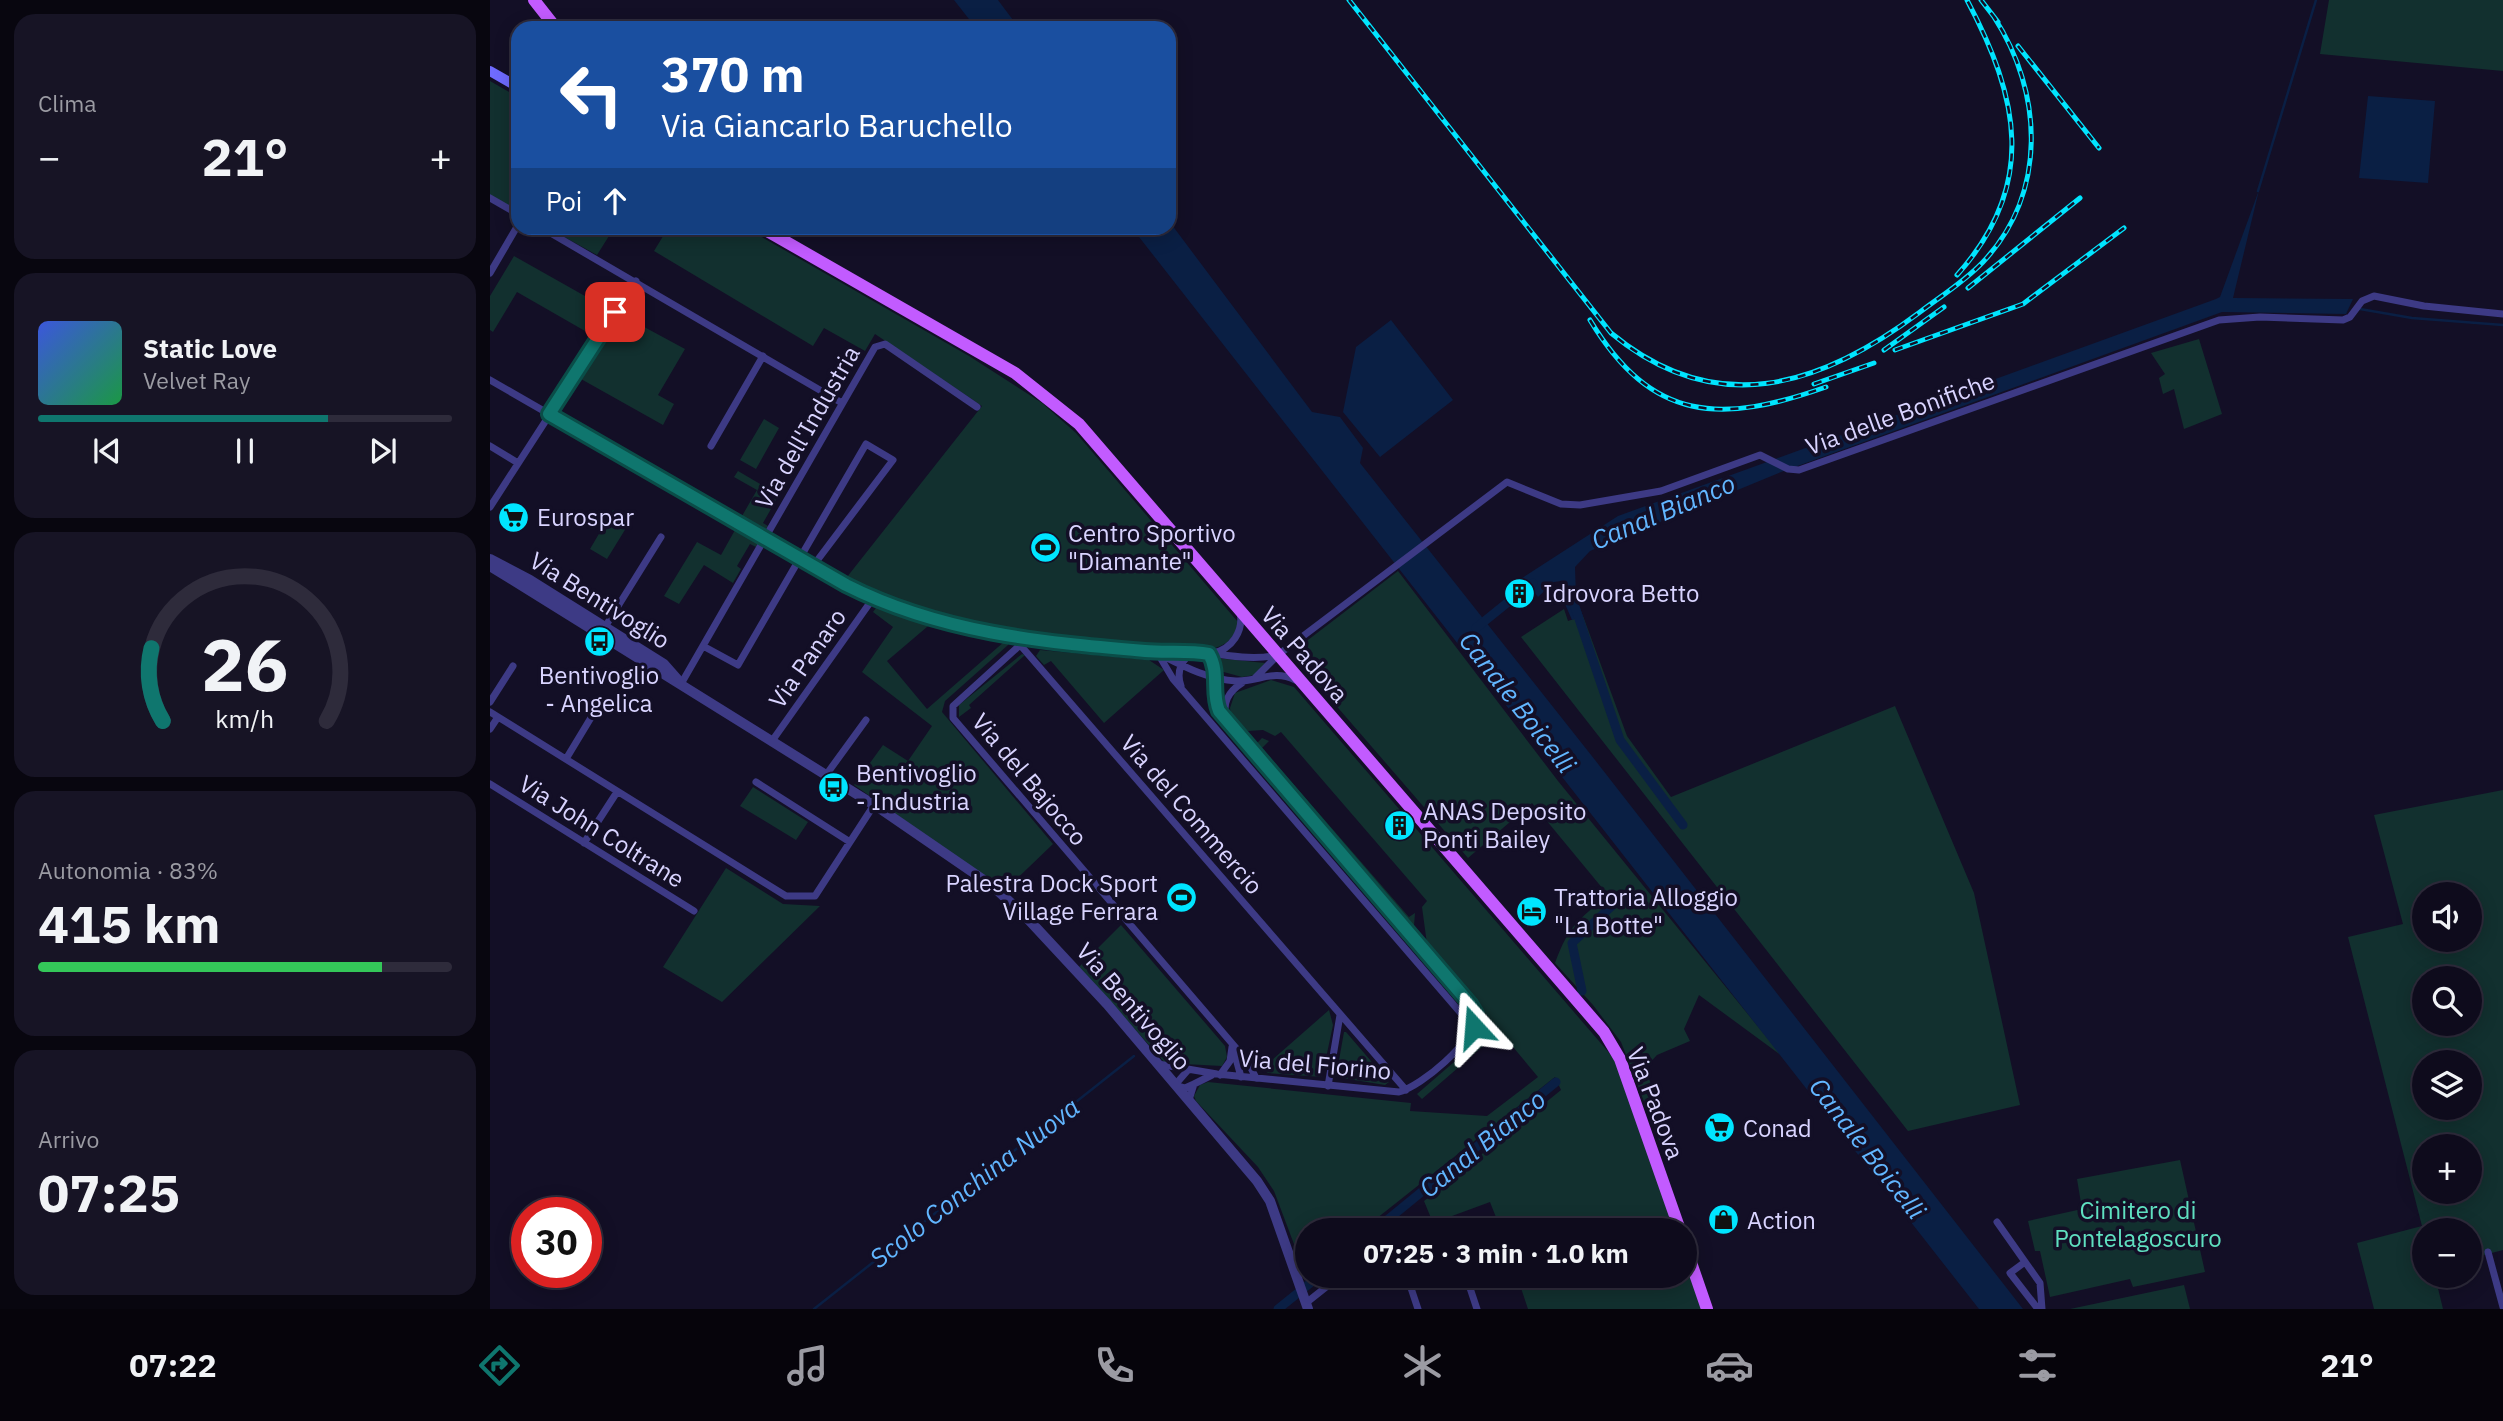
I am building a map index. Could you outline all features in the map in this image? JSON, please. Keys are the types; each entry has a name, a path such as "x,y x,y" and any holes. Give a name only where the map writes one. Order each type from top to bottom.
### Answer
{"main road":[{"path":"534,0 550,21"},
{"path":"490,71 511,83"},
{"name":"Via Padova","path":"774,235 1015,373 1060,406 1097,443 1608,1038 1620,1059 1676,1218"},
{"path":"1697,1280 1707,1309"}],"street":[{"path":"490,198 511,210"},
{"path":"490,273 512,235"},
{"path":"554,235 842,403"},
{"path":"490,507 636,281"},
{"name":"Via delle Bonifiche","path":"1254,679 1278,655 1507,482 1561,504 1580,505 1661,491 1754,456 1765,455 1793,471 2219,320 2350,317 2362,301 2374,296 2399,302 2503,314"},
{"name":"Via dell'Industria","path":"681,684 875,347 881,343 887,345 977,407"},
{"path":"711,446 763,356"},
{"path":"490,380 813,566 874,597 1017,642 1261,658 1278,655"},
{"path":"703,646 738,665 866,444 893,460 813,566"},
{"path":"490,446 518,463"},
{"path":"605,627 661,537"},
{"name":"Via Bentivoglio","path":"490,559 530,580 664,664 681,684"},
{"name":"Via Bentivoglio","path":"490,566 874,805 1008,900 1088,984 1264,1190 1307,1304"},
{"path":"520,586 530,580 531,593"},
{"name":"Via Panaro","path":"772,741 874,597"},
{"path":"1209,654 1221,651 1236,637 1242,624 1240,611"},
{"name":"Via del Commercio","path":"1017,642 1406,1090"},
{"name":"Via del Bajocco","path":"1017,642 961,695 953,706 953,718 1251,1066 1256,1078"},
{"path":"1157,652 1181,665 1216,677 1244,681 1278,674 1302,684"},
{"path":"1157,652 1183,690 1467,1021 1471,1034"},
{"path":"1183,690 1179,676 1181,665 1190,654 1198,652"},
{"path":"1209,654 1217,671 1215,702 1229,723 1414,936 1474,1010 1476,1018 1471,1034"},
{"path":"490,702 513,666"},
{"path":"1229,723 1225,714 1228,696 1244,681"},
{"path":"490,712 786,896 815,896 874,805"},
{"path":"566,760 592,716"},
{"path":"490,729 498,717"},
{"path":"826,775 866,720"},
{"path":"756,782 850,842"},
{"name":"Via John Coltrane","path":"490,784 694,911"},
{"path":"584,843 617,792"},
{"path":"1403,946 1414,936"},
{"path":"1328,1086 1340,1014"},
{"name":"Via del Fiorino","path":"1157,1063 1219,1075 1388,1091 1406,1090 1471,1034"},
{"name":"Via del Bajocco","path":"1226,1038 1240,1063 1241,1077"},
{"path":"1219,1075 1230,1061 1232,1046"},
{"path":"1175,1085 1188,1070"},
{"name":"Via del Fiorino","path":"1175,1085 1185,1088 1207,1076 1219,1075"},
{"path":"1189,1100 1194,1084"},
{"path":"1997,1222 2040,1283 2040,1309"},
{"path":"2488,1252 2503,1307"},
{"path":"2025,1262 2010,1273 2040,1309"},
{"path":"1307,1304 1326,1288"},
{"path":"1411,1288 1418,1309"},
{"path":"1470,1288 1477,1309"}],"green space":[{"path":"2329,0 2503,0 2503,71 2320,54"},
{"path":"490,81 511,93 511,207 490,195"},
{"path":"561,235 610,235 597,255"},
{"path":"664,235 758,235 969,356 1042,403 1076,433 1238,622 1232,637 1212,649 1007,632 881,595 847,577 982,406 875,334 865,351 824,328 813,346 654,251"},
{"path":"514,256 608,309 592,335 517,292 493,332 490,330 490,296"},
{"path":"622,315 685,349 658,395 674,404 663,425 581,379"},
{"path":"2199,339 2222,414 2184,429 2174,389 2163,394 2159,378 2165,374 2151,353"},
{"path":"764,419 779,428 756,469 740,460"},
{"path":"738,471 779,495 763,523 768,526 764,532 742,516 757,490 734,477"},
{"path":"613,510 631,520 607,559 590,549"},
{"path":"735,530 760,540 756,547 750,544 737,566 741,569 733,583 704,565 679,604 664,596 697,542 721,555"},
{"path":"1398,571 1558,781 1782,1056 1699,995 1684,1029 1690,1041 1657,1055 1645,1068 1658,1103 1652,1106 1667,1139 1673,1137 1674,1140 1667,1147 1660,1143 1621,1042 1593,1005 1555,963 1570,931 1608,895 1532,803 1468,858 1301,665 1300,650 1304,643"},
{"path":"879,604 934,621 887,661 927,709 1005,641 1008,642 1008,645 945,701 942,712 1053,844 1005,890 854,785 883,745 908,761 932,726 862,672 893,627 873,612"},
{"path":"1564,609 1568,621 1583,616 1627,736 1671,797 1895,706 1974,893 2020,1105 1908,1131 1521,637"},
{"path":"1040,650 1149,660 1164,670 1104,723 1051,661 1044,665 1036,656"},
{"path":"1022,654 1025,655 959,717 959,705"},
{"path":"1216,658 1265,663 1255,675 1242,677 1220,671"},
{"path":"1271,680 1294,687 1617,1062 1671,1218 1496,1218 1490,1202 1447,1218 1431,1218 1424,1201 1561,1090 1555,1077 1377,1218 1295,1218 1295,1247 1274,1191 1258,1167 1196,1101 1194,1096 1200,1085 1208,1082 1411,1103 1410,1111 1487,1116 1538,1077 1427,944 1422,907 1427,901 1281,732 1275,736 1263,730 1248,731 1231,716 1230,708 1235,693"},
{"path":"1215,712 1403,931 1401,932 1213,714"},
{"path":"1262,738 1269,741 1262,748 1409,917 1415,913 1414,926 1407,922 1259,751 1255,745"},
{"path":"753,787 808,822 796,840 740,806"},
{"path":"2503,790 2503,1250 2482,1256 2482,1218 2420,1218 2416,1204 2482,1204 2482,1134 2412,1134 2412,1187 2348,937 2403,924 2374,815"},
{"path":"726,868 783,904 820,906 722,1002 663,967"},
{"path":"1121,925 1225,1046 1227,1057 1222,1066 1165,1063 1079,967"},
{"path":"1329,1010 1333,1025 1322,1077 1268,1073 1263,1068"},
{"path":"1344,1032 1389,1082 1385,1085 1336,1077"},
{"path":"1484,1036 1489,1041 1422,1099 1417,1094"},
{"name":"Cimitero di Pontelagoscuro","path":"2180,1160 2205,1272 2133,1287 2130,1279 2050,1297 2040,1251 2035,1251 2028,1221 2082,1209 2077,1179"},
{"path":"2412,1229 2412,1288 2438,1288 2443,1309 2374,1309 2357,1243"},
{"path":"2184,1285 2190,1309 2070,1309"},
{"path":"1521,1288 1695,1288 1702,1309 1528,1309"}],"water":[{"path":"954,0 998,0 1014,21 970,21"},
{"path":"2368,96 2435,101 2428,183 2359,178"},
{"path":"2259,190 2233,298 2353,299 2346,314 2222,312 1781,472 1590,551 1575,567 1576,597 1583,616 1572,620 1565,604 1561,581 1554,582 1538,597 1535,593 1531,596 1519,580 1618,516 2220,297"},
{"name":"Canale Boicelli","path":"1176,230 1312,412 1340,417 1363,448 1360,463 2023,1309 1979,1309 1137,235 1176,235"},
{"path":"1391,320 1453,400 1380,457 1343,412 1356,347"}],"waterway":[{"path":"2258,191 2316,0"},
{"path":"2360,309 2412,318 2503,325"},
{"path":"1515,597 1533,583"},
{"name":"Canale Boicelli","path":"1476,628 1507,603"},
{"name":"Canal Bianco","path":"1575,607 1620,740 1683,825"},
{"name":"Canal Bianco","path":"1582,991 1572,943 1614,904"},
{"name":"Scolo Conchina Nuova","path":"814,1309 1134,1056"},
{"name":"Canal Bianco","path":"1390,1218 1556,1082"},
{"name":"Canal Bianco","path":"1278,1309 1304,1288"}],"railway":[{"path":"1349,0 1611,333 1650,360 1690,377 1729,384 1767,383 1806,375 1844,359 1882,338 1960,282 1983,262 2004,235 2019,205 2028,174 2031,142 2029,109 2022,77 2010,46 1994,17"},
{"path":"1957,275 1983,241 2000,208 2009,174 2012,140 2008,106 1999,72 1967,0"},
{"path":"1981,0 1998,22"},
{"path":"2018,46 2099,148"},
{"path":"1968,288 2080,198"},
{"path":"1895,350 2023,304 2124,228"},
{"path":"1884,350 1944,307"},
{"path":"1590,320 1614,354 1638,379 1664,396 1692,406 1722,409 1754,407 1826,387"},
{"path":"1814,384 1874,363"}],"place":[{"name":"Eurospar","path":"514,517"},
{"name":"Centro Sportivo \"Diamante\"","path":"1045,547"},
{"name":"Idrovora Betto","path":"1520,593"},
{"name":"Bentivoglio - Angelica","path":"599,641"},
{"name":"Bentivoglio - Industria","path":"833,787"},
{"name":"ANAS Deposito Ponti Bailey","path":"1400,825"},
{"name":"Palestra Dock Sport Village Ferrara","path":"1181,897"},
{"name":"Trattoria Alloggio \"La Botte\"","path":"1531,911"},
{"name":"Conad","path":"1720,1128"},
{"name":"Action","path":"1724,1220"}],"route":[{"path":"615,312 549,414 859,592 952,623 1021,640 1209,654 1217,671 1215,702 1219,711 1470,1004 1476,1014 1474,1027"}]}
